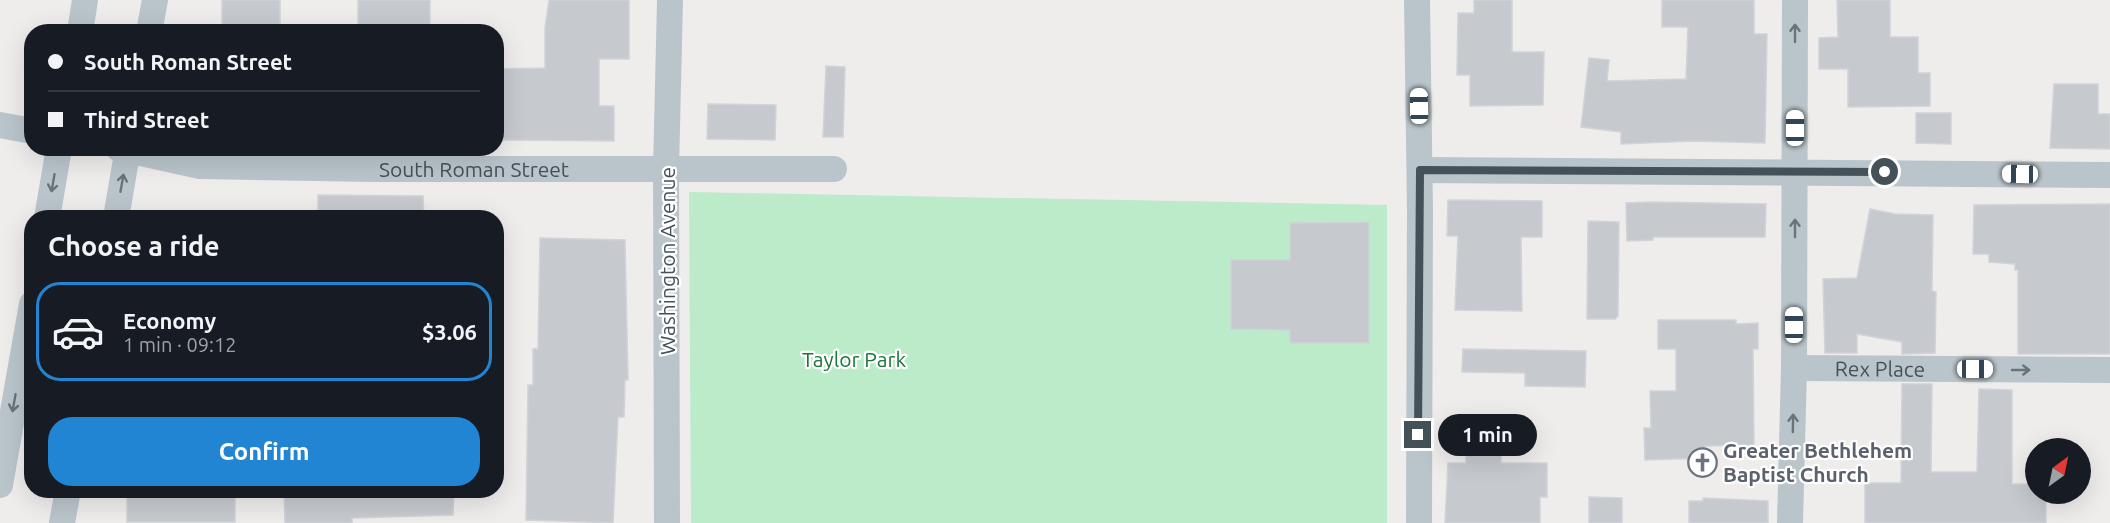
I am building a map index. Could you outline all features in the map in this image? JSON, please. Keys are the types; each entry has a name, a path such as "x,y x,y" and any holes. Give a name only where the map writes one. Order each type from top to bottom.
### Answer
{"street":[{"path":"81,24 85,0"},
{"path":"150,24 155,0"},
{"name":"Washington Avenue","path":"668,523 666,170 670,0"},
{"path":"1417,0 1420,170 1419,523"},
{"path":"1790,523 1794,368 1796,0"},
{"path":"0,125 24,129"},
{"path":"48,210 58,156"},
{"path":"117,210 124,156"},
{"name":"South Roman Street","path":"156,156 200,166 834,169"},
{"path":"1420,170 1795,171 2110,176"},
{"path":"0,484 24,349"},
{"name":"Rex Place","path":"1794,368 2110,370"},
{"path":"62,523 67,498"}],"green space":[{"name":"Taylor Park","path":"689,192 1387,205 1387,523 691,523"}],"building":[{"path":"222,0 280,0 280,24 222,24"},
{"path":"358,0 430,0 430,24 358,24"},
{"path":"549,0 629,0 629,59 599,59 599,106 614,106 614,141 504,140 504,69 545,68 545,28"},
{"path":"1474,0 1512,0 1512,52 1544,52 1543,105 1470,106 1470,75 1457,75 1458,13 1474,13"},
{"path":"1662,0 1754,0 1754,34 1767,34 1765,143 1693,141 1621,144 1621,132 1581,127 1589,58 1609,60 1607,81 1686,79 1688,27 1662,27"},
{"path":"1837,0 1890,0 1890,37 1918,37 1918,73 1930,73 1930,106 1848,107 1848,69 1819,69 1819,38 1838,37"},
{"path":"826,66 845,67 843,137 823,137"},
{"path":"2054,84 2098,84 2098,114 2110,114 2110,149 2050,148"},
{"path":"708,104 776,105 775,140 707,139"},
{"path":"1916,113 1951,113 1951,144 1916,143"},
{"path":"318,195 423,196 424,210 318,210"},
{"path":"1448,200 1542,201 1542,237 1521,237 1522,311 1455,310 1458,236 1447,236"},
{"path":"1626,203 1766,204 1765,237 1653,237 1653,240 1627,241"},
{"path":"2110,204 2110,354 2018,354 2018,270 2015,270 2015,264 1989,262 1989,254 1973,254 1974,205"},
{"path":"1870,209 1895,214 1933,215 1932,291 1936,292 1935,353 1902,354 1902,342 1857,334 1857,353 1825,353 1823,279 1857,278"},
{"path":"1588,221 1619,222 1618,316 1615,319 1587,319"},
{"path":"1369,222 1369,343 1290,343 1290,330 1231,329 1231,260 1290,260 1290,223"},
{"path":"540,238 625,240 628,380 625,380 624,417 618,417 613,523 526,520 528,385 533,385 533,349 538,349"},
{"path":"1658,320 1736,320 1736,324 1758,323 1758,349 1753,349 1754,445 1705,446 1706,458 1645,460 1644,428 1651,428 1650,391 1676,391 1676,349 1658,349"},
{"path":"1463,349 1586,351 1585,387 1525,386 1525,373 1462,372"},
{"path":"1902,384 1932,384 1931,472 1977,472 1979,389 2012,390 2012,484 2025,484 2025,504 2046,504 2046,523 1865,523 1865,483 1901,483"},
{"path":"1466,426 1501,427 1501,463 1547,463 1547,497 1540,497 1540,523 1445,523 1448,463 1466,463"},
{"path":"1589,497 1622,498 1622,523 1589,523"},
{"path":"127,498 235,498 235,522 127,522"},
{"path":"284,498 454,498 453,515 352,518 352,523 285,523"},
{"path":"1703,498 1768,501 1768,523 1689,523 1689,501 1703,501"}],"place":[{"name":"Greater Bethlehem Baptist Church","path":"1702,462"}],"route":[{"path":"1418,435 1420,170 1885,172"}]}
